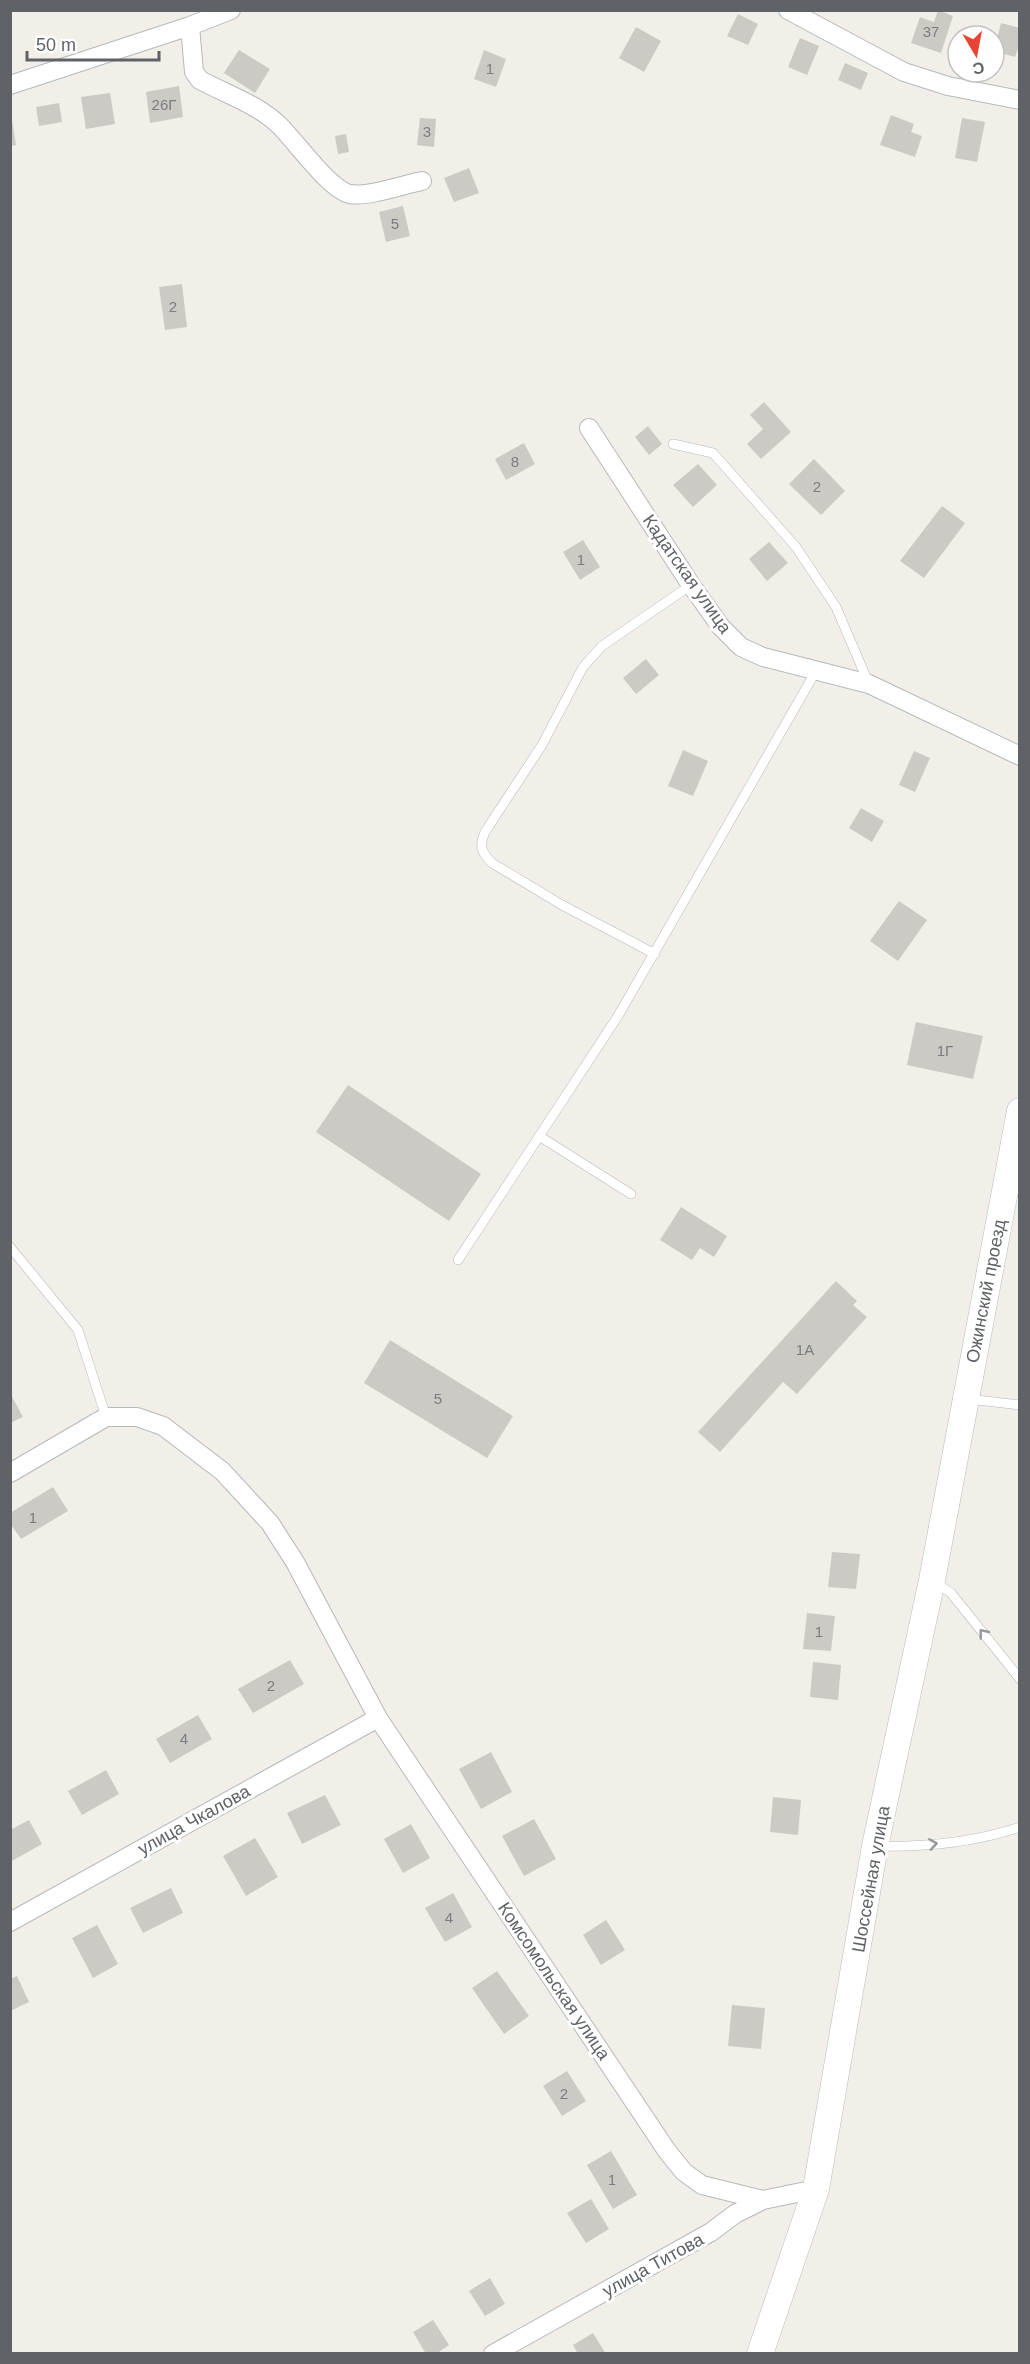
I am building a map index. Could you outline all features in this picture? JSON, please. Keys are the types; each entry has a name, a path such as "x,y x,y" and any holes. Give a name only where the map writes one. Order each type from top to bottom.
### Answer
{"main road":[{"name":"Ожинский проезд","path":"966,1399 1020,1111"},
{"name":"Шоссейная улица","path":"760,2354 816,2189 875,1846 932,1580 966,1399"}],"street":[{"path":"10,85 231,10"},
{"path":"788,10 904,72 948,86 1020,100"},
{"path":"189,26 194,72 200,80 257,110 278,124 333,185 346,193 359,195 422,181"},
{"name":"Кадатская улица","path":"589,428 721,627 741,647 763,657 869,684 1020,756"},
{"path":"10,1473 106,1417"},
{"name":"Комсомольская улица","path":"106,1417 137,1417 163,1426 222,1471 270,1523 295,1562 378,1718 667,2151 684,2172 702,2185 763,2200"},
{"name":"улица Чкалова","path":"10,1922 378,1718"},
{"name":"улица Титова","path":"493,2354 711,2232 735,2214 763,2200 816,2189"}],"lane":[{"path":"674,444 713,453 796,547 836,607 869,684"},
{"path":"655,954 562,905 492,863 483,854 480,842 542,746 583,667 602,646 692,585"},
{"path":"458,1260 618,1016 816,671"},
{"path":"539,1136 631,1194"},
{"path":"10,1246 78,1330 106,1417"},
{"path":"966,1399 1020,1405"},
{"path":"932,1580 951,1593 1020,1679"},
{"path":"875,1846 917,1846 1000,1833 1020,1827"}],"building":[{"path":"938,10 953,16 950,24 946,24 946,38 941,53 911,43 920,17 934,22"},
{"path":"738,14 758,24 748,45 727,36"},
{"path":"1006,24 1020,28 1020,43 1015,57 1006,54"},
{"path":"636,27 661,41 644,72 619,58"},
{"path":"800,38 819,46 807,75 788,67"},
{"path":"239,50 270,69 255,93 224,73"},
{"path":"484,50 506,59 496,87 474,79"},
{"path":"845,63 868,73 861,90 838,80"},
{"path":"179,86 183,117 150,123 146,92"},
{"path":"110,93 115,124 86,129 81,97"},
{"path":"59,103 62,122 39,126 36,107"},
{"path":"891,115 914,124 911,132 922,136 915,157 880,145"},
{"path":"420,118 436,119 434,147 417,145"},
{"path":"962,118 985,122 977,162 955,158"},
{"path":"12,120 16,145 10,146 10,121"},
{"path":"346,134 349,152 338,154 335,136"},
{"path":"469,168 479,193 454,202 444,178"},
{"path":"403,206 410,236 386,242 379,212"},
{"path":"182,284 187,327 165,330 159,287"},
{"path":"764,402 791,432 761,459 747,444 763,429 750,415"},
{"path":"648,426 662,444 649,455 635,437"},
{"path":"524,443 535,464 506,480 495,459"},
{"path":"814,459 845,491 821,515 789,484"},
{"path":"698,464 717,485 693,507 673,485"},
{"path":"942,506 965,523 924,578 900,561"},
{"path":"583,540 600,567 580,580 563,552"},
{"path":"769,542 788,563 767,581 749,559"},
{"path":"646,659 659,675 636,694 623,678"},
{"path":"683,750 708,761 693,796 668,786"},
{"path":"914,751 930,758 915,792 899,785"},
{"path":"861,808 884,821 872,842 849,828"},
{"path":"899,901 927,920 898,961 870,941"},
{"path":"916,1022 983,1036 973,1079 907,1065"},
{"path":"348,1085 481,1174 449,1221 316,1132"},
{"path":"681,1207 727,1236 714,1257 700,1248 692,1260 660,1240"},
{"path":"836,1281 857,1301 853,1305 867,1317 797,1394 783,1382 720,1452 698,1432"},
{"path":"390,1340 513,1416 487,1458 364,1383"},
{"path":"10,1393 23,1417 10,1423"},
{"path":"53,1487 68,1511 21,1539 10,1523 10,1513"},
{"path":"832,1552 860,1554 856,1589 828,1587"},
{"path":"807,1613 835,1616 831,1651 803,1649"},
{"path":"290,1660 304,1684 253,1713 238,1689"},
{"path":"813,1662 841,1665 838,1700 810,1697"},
{"path":"198,1715 212,1739 170,1763 156,1739"},
{"path":"491,1752 512,1792 481,1809 459,1769"},
{"path":"106,1770 119,1794 82,1815 68,1791"},
{"path":"325,1795 341,1825 302,1844 287,1813"},
{"path":"773,1797 801,1800 798,1835 770,1832"},
{"path":"534,1819 556,1859 524,1876 502,1836"},
{"path":"29,1820 42,1844 10,1862 10,1830"},
{"path":"411,1824 430,1858 403,1873 384,1839"},
{"path":"255,1838 278,1877 246,1896 223,1856"},
{"path":"171,1888 183,1913 143,1933 130,1908"},
{"path":"453,1893 472,1927 445,1942 425,1908"},
{"path":"606,1920 625,1950 601,1965 583,1935"},
{"path":"97,1925 118,1964 93,1978 72,1938"},
{"path":"497,1971 529,2016 504,2034 472,1988"},
{"path":"17,1976 29,2002 10,2011 10,1979"},
{"path":"732,2005 765,2008 761,2049 728,2046"},
{"path":"567,2071 586,2101 562,2116 543,2086"},
{"path":"611,2151 637,2195 613,2209 587,2165"},
{"path":"591,2199 609,2229 586,2243 567,2213"},
{"path":"490,2278 505,2304 485,2316 469,2291"},
{"path":"433,2320 449,2345 436,2354 426,2354 413,2332"},
{"path":"593,2333 606,2354 578,2354 573,2345"}]}
